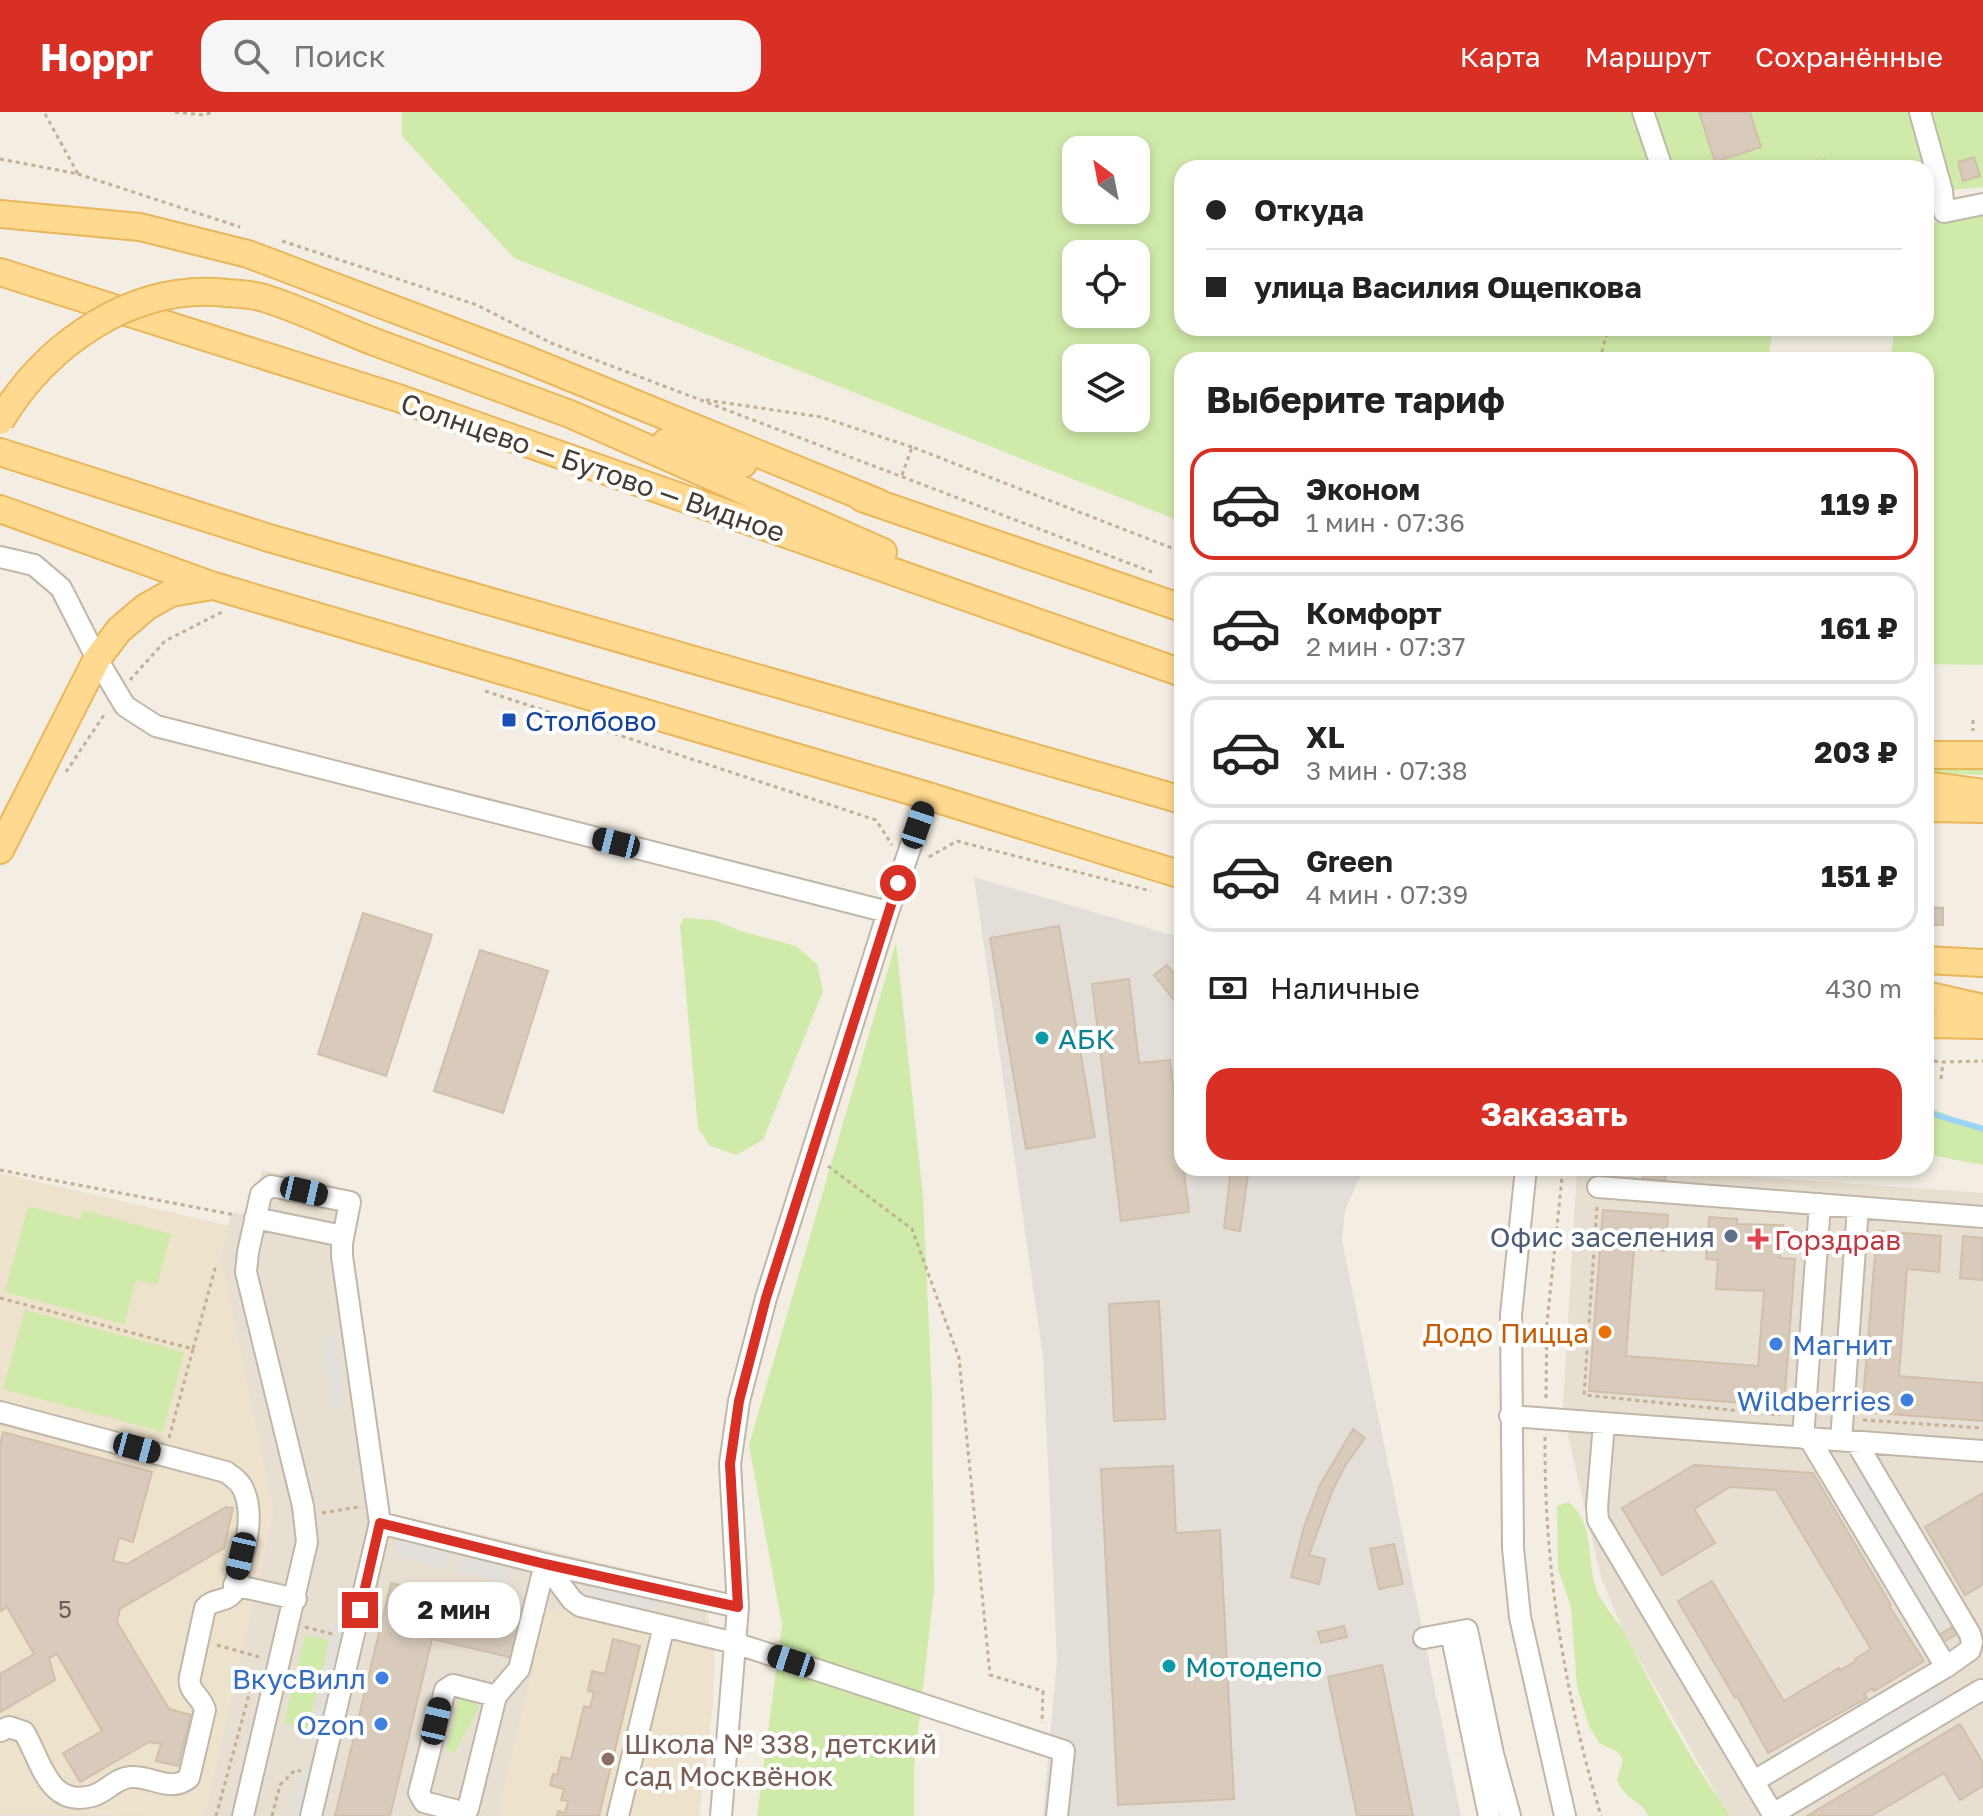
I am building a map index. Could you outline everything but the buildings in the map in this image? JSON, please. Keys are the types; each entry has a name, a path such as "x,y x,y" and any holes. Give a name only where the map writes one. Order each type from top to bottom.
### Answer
{"main road":[{"path":"0,214 140,227 248,254 523,358 879,503"},
{"name":"Солнцево — Бутово — Видное","path":"0,272 398,398 1174,670"},
{"path":"0,421 47,361 79,335 120,310 160,296 206,291 261,297 570,414 1069,634"},
{"path":"570,414 879,503 1174,605"},
{"path":"0,452 269,538 1174,798"},
{"path":"0,509 214,586 928,796 1174,873"},
{"path":"0,850 97,659 119,630 146,607 171,593 214,586"},
{"path":"1934,753 1978,743"},
{"path":"1934,786 1983,793"},
{"path":"1934,808 1983,809"},
{"path":"1934,960 1983,963"},
{"path":"1934,997 1983,1008"},
{"path":"1934,1024 1983,1025"}],"street":[{"path":"1643,112 1659,160"},
{"path":"1920,112 1933,160"},
{"path":"1934,162 1944,212 1983,204"},
{"path":"0,557 34,565 61,588 125,706 156,726 888,912"},
{"path":"721,1816 738,1607 730,1500 733,1434 766,1298 888,912 928,796"},
{"path":"1525,1176 1511,1315 1513,1548 1520,1617 1565,1816"},
{"path":"243,1816 307,1542 305,1515 246,1272 261,1194 271,1186 350,1202 342,1256 379,1514 311,1816"},
{"path":"1598,1187 1983,1217"},
{"path":"1604,1423 1598,1520 1774,1815 1982,1692 1954,1663 1806,1431 1820,1204"},
{"path":"1754,1781 1954,1663 1971,1646 1967,1629 1848,1441 1842,1419 1858,1207"},
{"path":"255,1218 343,1236"},
{"path":"0,1412 226,1472 238,1481 248,1506 247,1528 234,1585 227,1598 213,1601 205,1608 198,1640 189,1682 204,1704 204,1716 189,1778 181,1785 127,1777 94,1796 76,1798 49,1785 24,1732 9,1727 0,1731"},
{"path":"1510,1416 1806,1431 1848,1441 1983,1451"},
{"path":"379,1514 545,1564 738,1607"},
{"path":"545,1564 580,1606 735,1643 1064,1751 1057,1816"},
{"path":"496,1696 453,1685 445,1690 419,1793 424,1802 462,1812 468,1809 496,1696 519,1669 545,1564"},
{"path":"234,1585 296,1599"},
{"path":"618,1816 664,1626"},
{"path":"1424,1638 1467,1630 1493,1754 1510,1816"},
{"path":"1451,1633 1489,1816"}],"path":[{"path":"0,159 78,174 44,112"},
{"path":"175,112 204,115 213,112"},
{"path":"477,305 551,343 1154,573"},
{"path":"698,399 821,417 912,447 1174,549"},
{"path":"902,475 912,447"},
{"path":"59,783 118,694 165,641 232,607"},
{"path":"472,686 876,820 895,850 927,858 957,841 1152,891"},
{"path":"1973,720 1978,743"},
{"path":"1934,1061 1983,1061"},
{"path":"1941,1079 1943,1062"},
{"path":"812,1153 912,1229 959,1358 990,1675 1043,1691 1042,1744"},
{"path":"0,1170 255,1218"},
{"path":"1562,1176 1547,1323 1545,1496 1551,1583 1568,1681 1601,1816"},
{"path":"1598,1187 1584,1395 1806,1431"},
{"path":"165,1456 216,1265"},
{"path":"0,1298 193,1349"},
{"path":"1842,1419 1983,1428"},
{"path":"305,1515 379,1514"},
{"path":"305,1627 353,1639"},
{"path":"198,1640 259,1657"},
{"path":"216,1816 255,1672"},
{"path":"272,1816 280,1785 288,1775 295,1770 321,1776"}],"shaded area":[{"path":"974,877 1174,936 1174,1176 1360,1176 1345,1210 1342,1241 1461,1816 1043,1816 1057,1659 1043,1356"},
{"path":"262,1170 362,1193 348,1254 385,1512 702,1587 714,1648 713,1703 699,1816 0,1816 0,1173 228,1226 232,1212 251,1216"},
{"path":"0,1173 229,1226 221,1257 274,1512 205,1816 0,1814"},
{"path":"1577,1176 1741,1176 1983,1193 1983,1816 1729,1816 1623,1631 1601,1577 1563,1407"},
{"path":"335,1335 345,1407 332,1408 322,1337"},
{"path":"1866,1469 1955,1621 1933,1634 1843,1483"},
{"path":"399,1534 451,1547 446,1568 394,1555"},
{"path":"460,1548 512,1561 507,1582 455,1570"},
{"path":"587,1581 660,1599 657,1611 584,1594"},
{"path":"340,1604 353,1607 326,1723 312,1720"},
{"name":"Школа № 338, детский сад Москвёнок","path":"547,1608 714,1648 713,1703 699,1816 497,1816"},
{"path":"1936,1680 1950,1703 1837,1769 1823,1747"},
{"path":"302,1764 315,1767 303,1816 290,1816"}],"green space":[{"path":"402,112 1983,112 1983,187 1934,194 1934,160 1174,160 1174,336 1772,336 1769,352 1174,352 1174,519 514,258 402,136"},
{"path":"1983,212 1983,665 1934,664 1934,352 1892,352 1893,336 1934,336 1934,222"},
{"path":"1934,766 1983,768 1983,775 1934,773"},
{"path":"684,918 713,920 796,946 817,964 823,991 763,1140 736,1155 709,1145 698,1128 680,925"},
{"path":"896,942 923,1197 932,1395 934,1589 914,1767 914,1816 757,1816 782,1625 749,1445"},
{"path":"1934,1109 1983,1130 1983,1165 1934,1156"},
{"path":"28,1206 81,1220 83,1210 171,1234 157,1285 136,1280 124,1324 5,1292"},
{"path":"25,1310 184,1352 163,1432 3,1389"},
{"path":"1568,1502 1577,1511 1587,1533 1598,1593 1625,1634 1684,1745 1730,1816 1649,1816 1625,1793 1617,1780 1623,1760 1618,1752 1599,1743 1589,1726 1577,1686 1571,1607 1558,1569 1557,1506"},
{"path":"305,1635 329,1640 308,1729 284,1723"},
{"path":"461,1692 473,1698 479,1708 454,1753 446,1751"}],"waterway":[{"path":"1934,1114 1983,1129"}],"place":[{"name":"Столбово","path":"509,720"},
{"name":"АБК","path":"1042,1038"},
{"name":"Офис заселения","path":"1731,1236"},
{"name":"Горздрав","path":"1758,1239"},
{"name":"Додо Пицца","path":"1605,1332"},
{"name":"Магнит","path":"1776,1344"},
{"name":"Wildberries","path":"1907,1400"},
{"name":"Мотодепо","path":"1169,1666"},
{"name":"ВкусВилл","path":"382,1678"},
{"name":"Ozon","path":"381,1724"},
{"name":"Школа № 338, детский сад Москвёнок","path":"608,1759"}],"route":[{"path":"360,1610 380,1523 738,1607 730,1464 739,1401 766,1298 898,883"}]}
